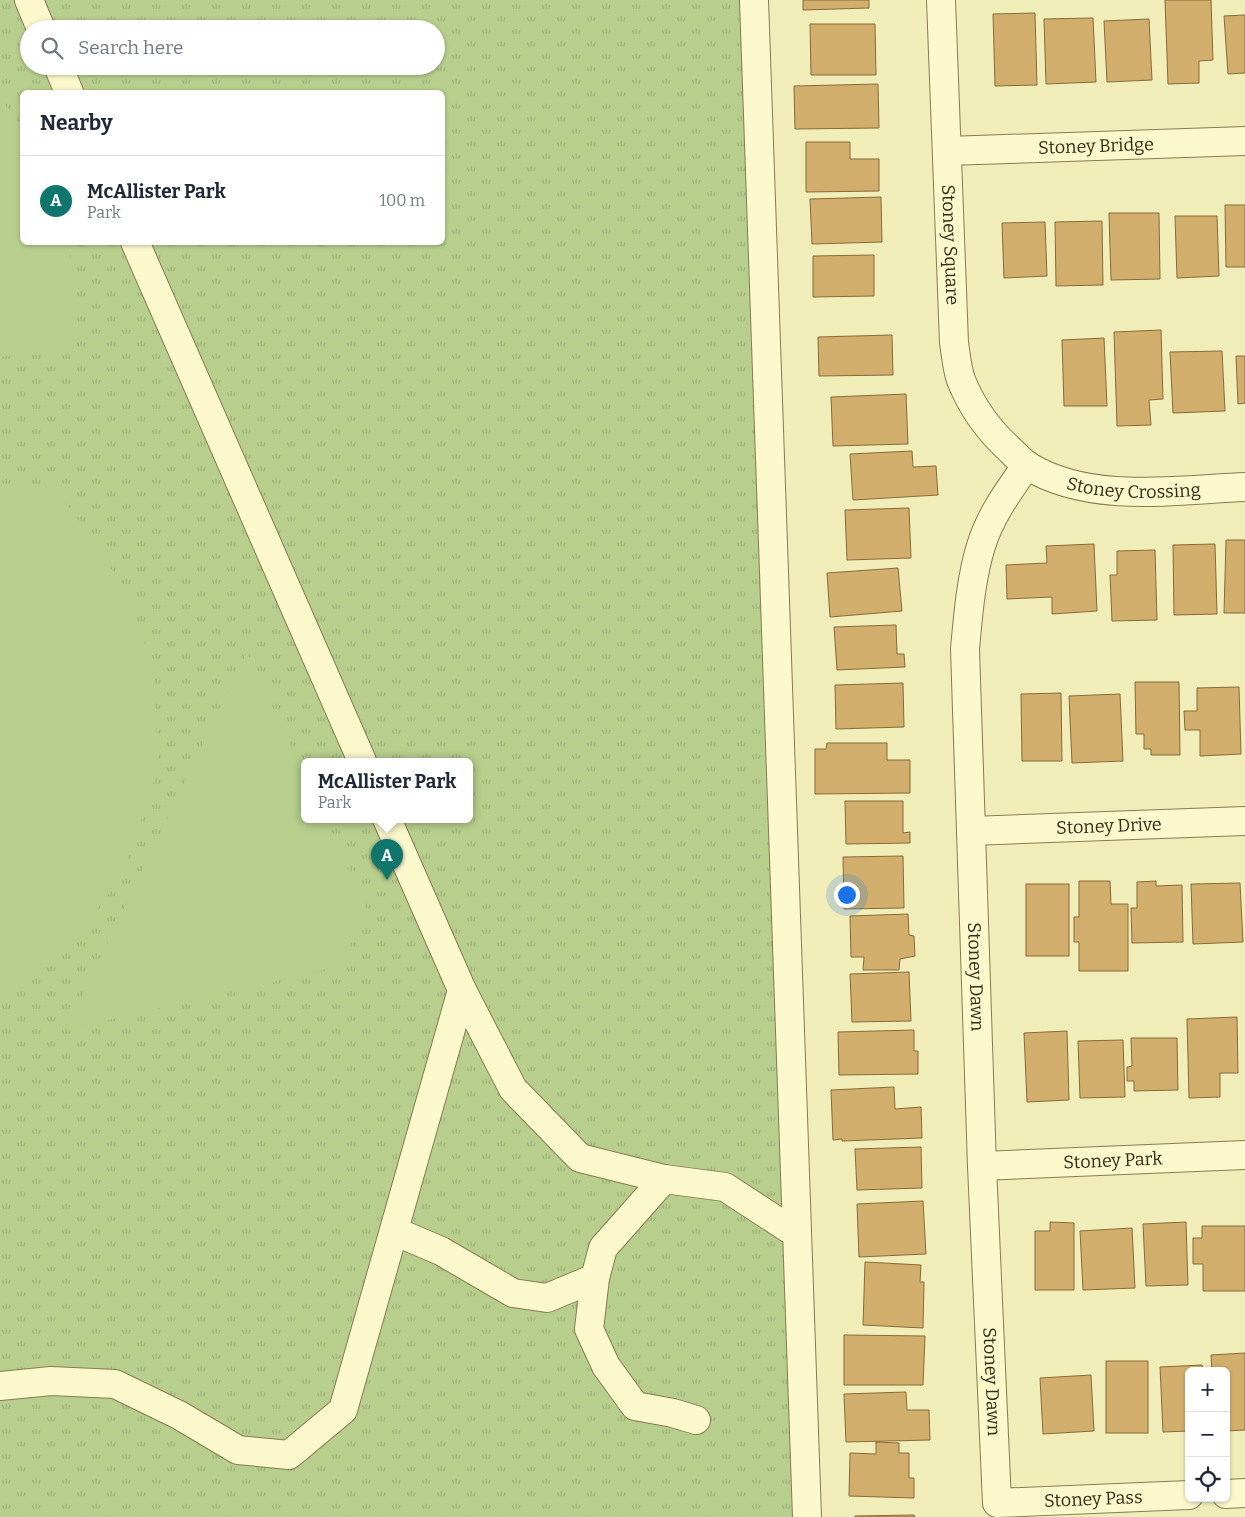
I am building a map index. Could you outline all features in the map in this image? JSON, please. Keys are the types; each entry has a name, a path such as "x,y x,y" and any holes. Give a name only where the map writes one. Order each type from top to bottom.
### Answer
{"street":[{"path":"29,0 38,20"},
{"path":"754,0 807,1517"},
{"name":"Stoney Square","path":"941,0 954,343 961,378 974,408 994,435 1027,465"},
{"path":"62,75 68,90"},
{"name":"Stoney Bridge","path":"947,152 1245,141"},
{"path":"136,245 361,758"},
{"name":"Stoney Crossing","path":"1027,465 1056,480 1084,487 1135,492 1245,487"},
{"name":"Stoney Dawn","path":"997,1503 982,1166 965,649 969,606 981,546 992,519 1027,465"},
{"name":"Stoney Drive","path":"971,831 1245,821"},
{"path":"389,823 462,990 513,1089 580,1158 664,1179 725,1187 797,1234"},
{"path":"0,1386 51,1381 115,1384 179,1414 238,1450 288,1455 342,1410 462,990"},
{"name":"Stoney Park","path":"982,1166 1245,1155"},
{"path":"664,1179 603,1248 594,1278 589,1329 606,1366 634,1406 674,1413 696,1420"},
{"path":"394,1231 441,1251 513,1293 547,1298 594,1278"},
{"path":"1230,1494 1245,1493"},
{"name":"Stoney Pass","path":"997,1503 1185,1495"}],"green space":[{"path":"0,0 745,0 795,1517 0,1517"},
{"path":"0,93 20,137 20,245 69,245 75,354 0,356"},
{"path":"51,484 85,528 130,598 153,669 159,766 123,875 79,933 38,972 0,990 0,487"},
{"path":"247,652 301,769 301,823 327,823 369,914 337,967 66,1030"}],"building":[{"path":"803,0 869,0 869,8 803,10"},
{"path":"1165,0 1211,0 1213,60 1199,61 1199,83 1168,84"},
{"path":"1035,13 1037,85 995,86 993,14"},
{"path":"1245,15 1245,73 1228,74 1224,16"},
{"path":"1093,18 1096,82 1046,84 1044,19"},
{"path":"1149,19 1152,80 1107,82 1104,21"},
{"path":"810,24 875,24 876,75 811,75"},
{"path":"878,84 879,128 795,129 794,86"},
{"path":"806,142 850,142 850,159 879,159 879,191 806,192"},
{"path":"881,197 882,242 812,244 810,199"},
{"path":"1225,205 1245,205 1245,267 1226,267"},
{"path":"1109,213 1159,213 1160,279 1111,280"},
{"path":"1175,216 1217,216 1219,276 1177,278"},
{"path":"1102,221 1103,285 1056,286 1055,222"},
{"path":"1045,222 1047,276 1004,278 1002,223"},
{"path":"874,255 874,296 813,297 813,256"},
{"path":"1161,330 1163,399 1149,400 1151,425 1117,426 1114,332"},
{"path":"892,335 893,375 819,376 818,337"},
{"path":"1104,338 1107,406 1064,406 1062,340"},
{"path":"1222,351 1225,411 1173,413 1170,352"},
{"path":"1236,356 1245,356 1245,403 1238,404"},
{"path":"906,394 908,444 833,446 831,397"},
{"path":"912,451 913,467 936,466 938,495 853,500 850,454"},
{"path":"909,508 911,558 847,560 845,510"},
{"path":"1226,540 1245,540 1245,613 1224,613"},
{"path":"1094,544 1097,611 1052,614 1052,597 1007,599 1006,565 1047,563 1046,546"},
{"path":"1215,544 1217,614 1174,615 1173,545"},
{"path":"1155,550 1157,620 1112,621 1110,575 1117,575 1117,551"},
{"path":"898,568 902,611 830,617 827,573"},
{"path":"896,625 897,654 904,654 905,667 837,670 834,627"},
{"path":"1135,682 1179,682 1180,755 1151,755 1151,749 1144,749 1144,734 1136,734"},
{"path":"903,683 904,727 836,729 835,685"},
{"path":"1239,687 1241,754 1200,756 1200,730 1185,730 1184,711 1197,711 1197,688"},
{"path":"1061,693 1062,761 1022,761 1021,694"},
{"path":"1120,694 1123,761 1072,763 1069,696"},
{"path":"827,743 887,743 887,760 910,760 910,793 815,794 815,749 826,749"},
{"path":"845,801 903,801 903,833 910,832 910,843 846,844"},
{"path":"903,856 904,908 844,909 843,857"},
{"path":"1079,881 1110,881 1111,904 1128,904 1128,971 1079,971 1079,942 1074,942 1074,917 1079,917"},
{"path":"1156,881 1156,886 1182,885 1183,942 1132,943 1131,908 1137,908 1137,882"},
{"path":"1240,883 1243,942 1193,944 1191,884"},
{"path":"1026,884 1069,884 1069,956 1026,956"},
{"path":"908,914 909,935 914,936 915,956 900,959 899,970 863,970 864,957 851,957 850,916"},
{"path":"909,972 911,1021 852,1022 850,974"},
{"path":"1237,1017 1238,1073 1220,1073 1220,1097 1189,1098 1187,1019"},
{"path":"914,1030 914,1051 918,1051 918,1074 839,1075 838,1032"},
{"path":"1067,1031 1069,1100 1027,1102 1024,1033"},
{"path":"1131,1038 1177,1038 1178,1090 1134,1091 1134,1081 1127,1081 1127,1067 1132,1066"},
{"path":"1123,1040 1125,1097 1080,1098 1078,1041"},
{"path":"894,1087 895,1109 921,1107 922,1138 833,1140 831,1090"},
{"path":"921,1147 922,1188 857,1190 855,1149"},
{"path":"923,1201 926,1254 859,1257 857,1204"},
{"path":"1050,1222 1074,1223 1074,1290 1035,1290 1035,1231 1050,1231"},
{"path":"1186,1222 1188,1285 1146,1286 1143,1224"},
{"path":"1202,1226 1245,1226 1245,1291 1203,1291 1203,1264 1193,1264 1193,1238 1202,1238"},
{"path":"1132,1228 1135,1288 1083,1290 1080,1231"},
{"path":"865,1262 921,1265 920,1282 924,1282 923,1328 863,1325"},
{"path":"844,1335 925,1336 923,1385 844,1385"},
{"path":"1245,1353 1245,1430 1230,1431 1230,1367 1212,1367 1211,1355"},
{"path":"1106,1361 1148,1361 1148,1433 1106,1433"},
{"path":"1202,1365 1202,1367 1185,1367 1185,1431 1163,1432 1160,1367"},
{"path":"1091,1375 1094,1431 1043,1434 1040,1378"},
{"path":"906,1392 907,1410 929,1410 930,1440 846,1442 844,1394"},
{"path":"876,1442 899,1443 899,1453 909,1453 909,1478 914,1478 914,1498 849,1496 850,1453 876,1454"},
{"path":"914,1515 915,1517 855,1517 855,1516"}],"place":[{"name":"McAllister Park","path":"387,880"}]}
